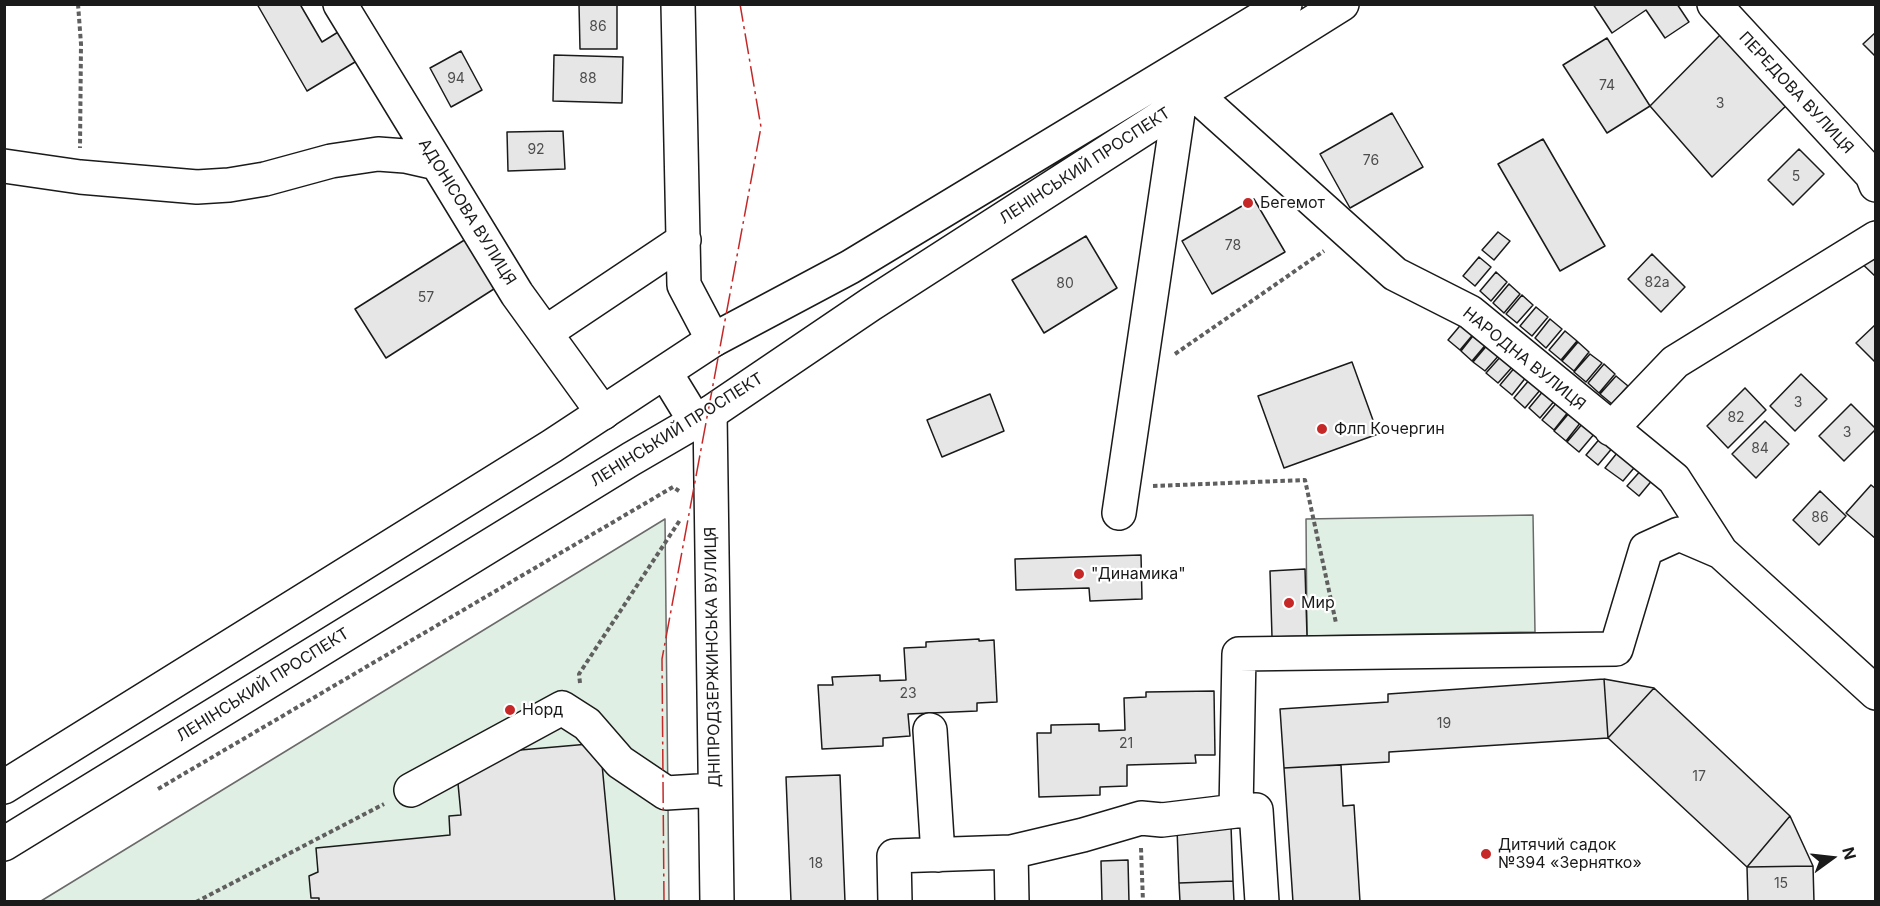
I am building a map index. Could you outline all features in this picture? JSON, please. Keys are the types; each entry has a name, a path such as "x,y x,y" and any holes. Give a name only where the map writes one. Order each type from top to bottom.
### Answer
{"main road":[{"name":"АДОНІСОВА ВУЛИЦЯ","path":"340,4 517,294 603,413"},
{"path":"678,4 684,285 713,340"},
{"name":"ЛЕНІНСЬКИЙ ПРОСПЕКТ","path":"4,787 603,413 713,340 850,267 1248,17 1285,4"},
{"name":"ЛЕНІНСЬКИЙ ПРОСПЕКТ","path":"4,844 703,417 871,304 1342,4"},
{"name":"ПЕРЕДОВА ВУЛИЦЯ","path":"1714,4 1872,175 1875,185"},
{"path":"1121,500 1139,379 1188,101"},
{"name":"НАРОДНА ВУЛИЦЯ","path":"1188,101 1350,234 1395,274 1470,312 1674,479 1721,552"},
{"path":"4,166 80,177 197,187 265,179 331,161 378,154 405,156 436,163"},
{"path":"1611,429 1675,362 1875,238"},
{"path":"545,333 684,240"},
{"path":"665,372 703,417"},
{"name":"ДНІПРОДЗЕРЖИНСЬКА ВУЛИЦЯ","path":"703,417 711,493 717,902"},
{"path":"1236,811 1239,654 1616,649 1646,549 1679,534 1721,552 1875,693"},
{"path":"411,790 562,708 587,724 620,762 666,793 715,790"},
{"path":"930,730 938,855"},
{"path":"895,902 894,856 1011,852 1083,836 1141,818 1162,820 1256,810 1262,902"},
{"path":"1011,852 1012,902"}],"path":[{"path":"78,4 81,44 80,177"},
{"path":"1139,379 1350,234"},
{"path":"1121,500 1305,480 1343,653"},
{"path":"148,794 673,487 684,493 711,493"},
{"path":"587,724 579,674 684,514 711,493"},
{"path":"196,902 411,790"},
{"path":"1141,818 1143,902"}],"green space":[{"path":"1533,515 1535,632 1307,636 1306,519"},
{"name":"Норд","path":"665,519 669,901 41,901"}],"building":[{"path":"257,4 302,4 301,6 322,42 343,29 360,59 307,91"},
{"path":"579,4 617,4 617,49 580,49"},
{"path":"1593,4 1677,4 1689,22 1665,38 1646,10 1612,33"},
{"path":"1723,32 1790,102 1712,177 1650,106"},
{"path":"1876,32 1876,57 1863,44"},
{"path":"1607,38 1650,106 1607,133 1563,65"},
{"path":"461,51 482,90 451,107 430,68"},
{"path":"554,55 623,57 622,103 553,101"},
{"path":"1392,113 1423,167 1350,208 1320,154"},
{"path":"563,131 565,169 508,171 507,132"},
{"path":"1543,139 1605,246 1560,271 1498,164"},
{"path":"1799,149 1824,174 1793,205 1768,180"},
{"path":"1254,199 1285,252 1212,294 1182,241"},
{"path":"1498,232 1510,241 1494,260 1482,250"},
{"path":"1086,236 1117,288 1044,333 1012,280"},
{"path":"466,239 497,287 386,358 355,309"},
{"path":"1876,244 1876,277 1855,257"},
{"path":"1652,254 1685,287 1661,312 1628,279"},
{"path":"1479,257 1491,267 1475,286 1463,276"},
{"path":"1496,272 1507,282 1491,301 1480,291"},
{"path":"1509,284 1520,294 1504,313 1493,303"},
{"path":"1522,295 1533,305 1517,323 1506,314"},
{"path":"1536,307 1548,317 1532,336 1520,326"},
{"path":"1550,319 1562,329 1546,348 1535,338"},
{"path":"1464,321 1476,331 1460,350 1448,340"},
{"path":"1876,324 1876,363 1856,343"},
{"path":"1565,331 1577,341 1561,360 1549,350"},
{"path":"1476,332 1488,342 1472,361 1461,351"},
{"path":"1578,342 1589,352 1574,371 1562,361"},
{"path":"1489,343 1501,353 1485,371 1473,362"},
{"path":"1590,354 1602,363 1586,382 1574,372"},
{"path":"1502,355 1514,365 1498,383 1486,373"},
{"path":"1352,362 1378,434 1284,468 1258,396"},
{"path":"1604,364 1615,374 1599,393 1588,383"},
{"path":"1516,366 1527,376 1512,395 1500,385"},
{"path":"1801,374 1827,399 1795,431 1770,406"},
{"path":"1616,376 1628,386 1612,404 1600,394"},
{"path":"1530,379 1541,389 1525,408 1514,398"},
{"path":"1745,388 1766,410 1728,448 1707,426"},
{"path":"1544,390 1556,399 1540,418 1529,408"},
{"path":"990,394 1004,431 942,457 927,420"},
{"path":"1558,401 1569,411 1554,430 1542,420"},
{"path":"1851,404 1876,429 1844,461 1819,436"},
{"path":"1570,412 1581,422 1566,441 1554,431"},
{"path":"1765,421 1789,444 1756,478 1732,454"},
{"path":"1583,423 1595,433 1579,452 1567,442"},
{"path":"1602,436 1614,446 1598,465 1586,455"},
{"path":"1621,448 1639,462 1623,481 1605,468"},
{"path":"1643,468 1654,478 1639,496 1627,486"},
{"path":"1871,485 1876,489 1876,539 1846,513"},
{"path":"1820,491 1846,516 1819,545 1793,520"},
{"name":"\"Динамика\"","path":"1141,555 1142,599 1090,601 1089,588 1016,590 1015,559"},
{"name":"Мир","path":"1305,569 1307,636 1272,637 1270,571"},
{"path":"979,639 979,641 994,640 997,702 977,703 977,711 908,714 910,736 883,738 883,746 822,749 818,685 833,685 832,677 880,675 880,681 906,680 904,648 926,647 926,642"},
{"path":"1604,679 1608,738 1389,752 1389,762 1284,768 1280,709 1388,702 1388,694"},
{"path":"1604,679 1654,688 1608,738"},
{"path":"1654,688 1790,816 1747,867 1608,738"},
{"path":"1214,691 1215,755 1195,755 1196,763 1127,765 1127,786 1100,787 1100,795 1039,797 1037,733 1051,733 1051,725 1099,724 1099,731 1125,730 1124,698 1146,697 1146,692"},
{"path":"600,743 615,902 319,902 319,898 311,898 309,876 318,872 316,848 450,835 449,816 461,815 457,773 509,751"},
{"path":"1341,765 1343,806 1354,805 1360,902 1293,902 1284,768"},
{"path":"840,775 845,902 791,902 786,777"},
{"path":"1790,816 1813,866 1747,867"},
{"path":"1231,826 1233,881 1179,883 1177,828"},
{"path":"1128,860 1129,902 1102,902 1101,861"},
{"path":"1813,866 1814,902 1748,902 1747,867"},
{"path":"1233,881 1234,902 1180,902 1179,883"}],"power":[{"path":"664,902 662,659 761,127 740,4"}],"place":[{"name":"Бегемот","path":"1248,203"},
{"name":"Флп Кочергин","path":"1322,429"},
{"name":"\"Динамика\"","path":"1079,574"},
{"name":"Мир","path":"1289,603"},
{"name":"Норд","path":"510,710"},
{"name":"Дитячий садок №394 «Зернятко»","path":"1486,854"}]}
